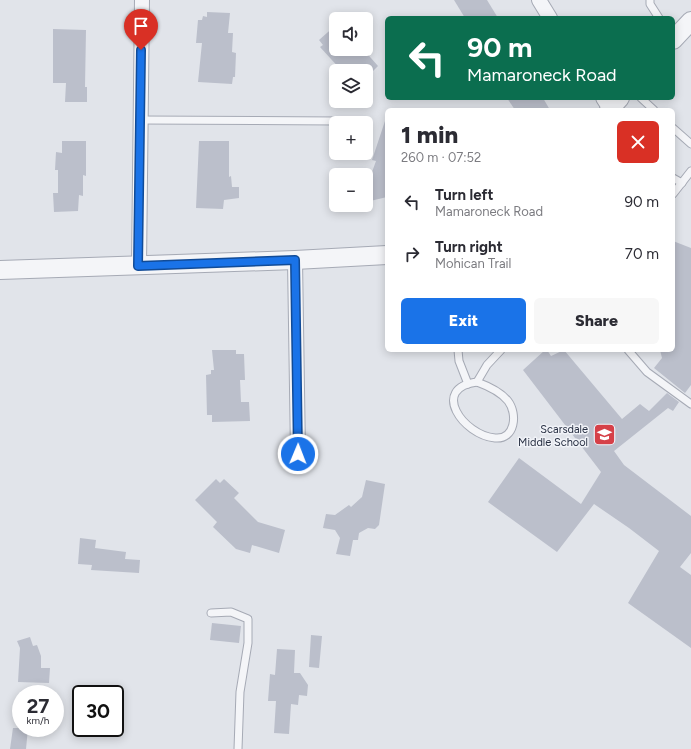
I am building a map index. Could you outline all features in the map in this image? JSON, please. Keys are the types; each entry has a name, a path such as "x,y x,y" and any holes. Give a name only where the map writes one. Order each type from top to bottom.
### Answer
{"street":[{"path":"138,266 142,0"},
{"path":"539,0 549,16"},
{"path":"675,37 691,21"},
{"path":"0,270 295,260 385,255"},
{"path":"295,260 298,454"}],"lane":[{"path":"650,0 650,4 658,16"},
{"path":"643,100 652,108"},
{"path":"139,120 329,121"},
{"path":"675,130 691,144"},
{"path":"675,192 691,171"},
{"path":"675,179 682,184"},
{"path":"458,352 459,361 468,384"},
{"path":"477,382 486,365 499,352"},
{"path":"630,352 647,372 691,404"},
{"path":"477,382 493,389 509,403 513,412 513,424 509,433 502,437 494,438 473,430 455,412 455,394 460,388 477,382"},
{"path":"211,613 231,612 248,620 248,643 240,692 238,749"}],"building":[{"path":"454,0 487,0 497,16 464,16"},
{"path":"207,12 230,13 228,33 233,33 232,52 236,53 235,77 233,77 232,84 198,82 202,43 196,43 198,20 202,20 203,16 207,17"},
{"path":"53,29 86,30 85,87 87,87 87,102 65,102 66,83 53,83"},
{"path":"329,31 329,56 369,56 378,66 373,71 373,64 336,64 320,47 323,45 319,40"},
{"path":"508,100 544,100 549,108 514,108"},
{"path":"385,121 385,197 373,200 373,169 376,161 372,160"},
{"path":"62,141 86,141 86,176 83,175 83,196 79,195 78,211 54,212 53,193 58,193 58,170 55,170 56,152 62,153"},
{"path":"199,141 229,141 229,177 231,176 232,187 239,187 239,198 224,200 223,209 196,208"},
{"path":"675,242 691,248 691,385 685,393 654,368 662,358 660,352 675,352"},
{"path":"212,350 236,350 236,354 244,354 245,380 240,380 241,402 249,402 250,421 212,422 212,415 207,415 206,375 211,374 211,370 214,370"},
{"name":"Scarsdale Middle School","path":"543,352 548,352 551,356 560,352 566,352 622,419 640,404 649,411 667,393 679,402 673,411 668,408 614,451 624,465 691,516 691,553 680,567 691,575 691,648 628,603 659,551 629,528 594,504 557,552 488,502 519,458 581,504 601,472 523,370"},
{"path":"216,479 220,483 224,479 239,493 234,498 258,522 285,530 279,553 252,545 250,553 236,549 213,527 217,522 195,500"},
{"path":"366,480 385,484 379,525 375,529 368,528 359,533 358,540 353,540 350,556 336,554 340,538 335,530 323,528 326,514 335,515 349,505 351,507 362,497"},
{"path":"80,538 96,540 95,548 126,552 125,559 140,560 139,573 91,570 92,565 78,564"},
{"path":"212,623 241,626 239,643 210,640"},
{"path":"311,635 322,636 319,668 309,667"},
{"path":"30,637 33,646 37,645 41,656 41,668 50,668 49,683 18,682 20,648 17,641"},
{"path":"277,649 295,650 294,673 300,673 308,685 307,696 299,695 298,705 291,704 289,734 274,733 276,701 268,701 270,674 275,675"},
{"path":"12,735 12,737 27,737 26,749 10,749"}],"place":[{"name":"Scarsdale Middle School","path":"604,435"}],"route":[{"path":"141,50 139,120 140,246 138,266 295,260 299,412 298,454"}]}
